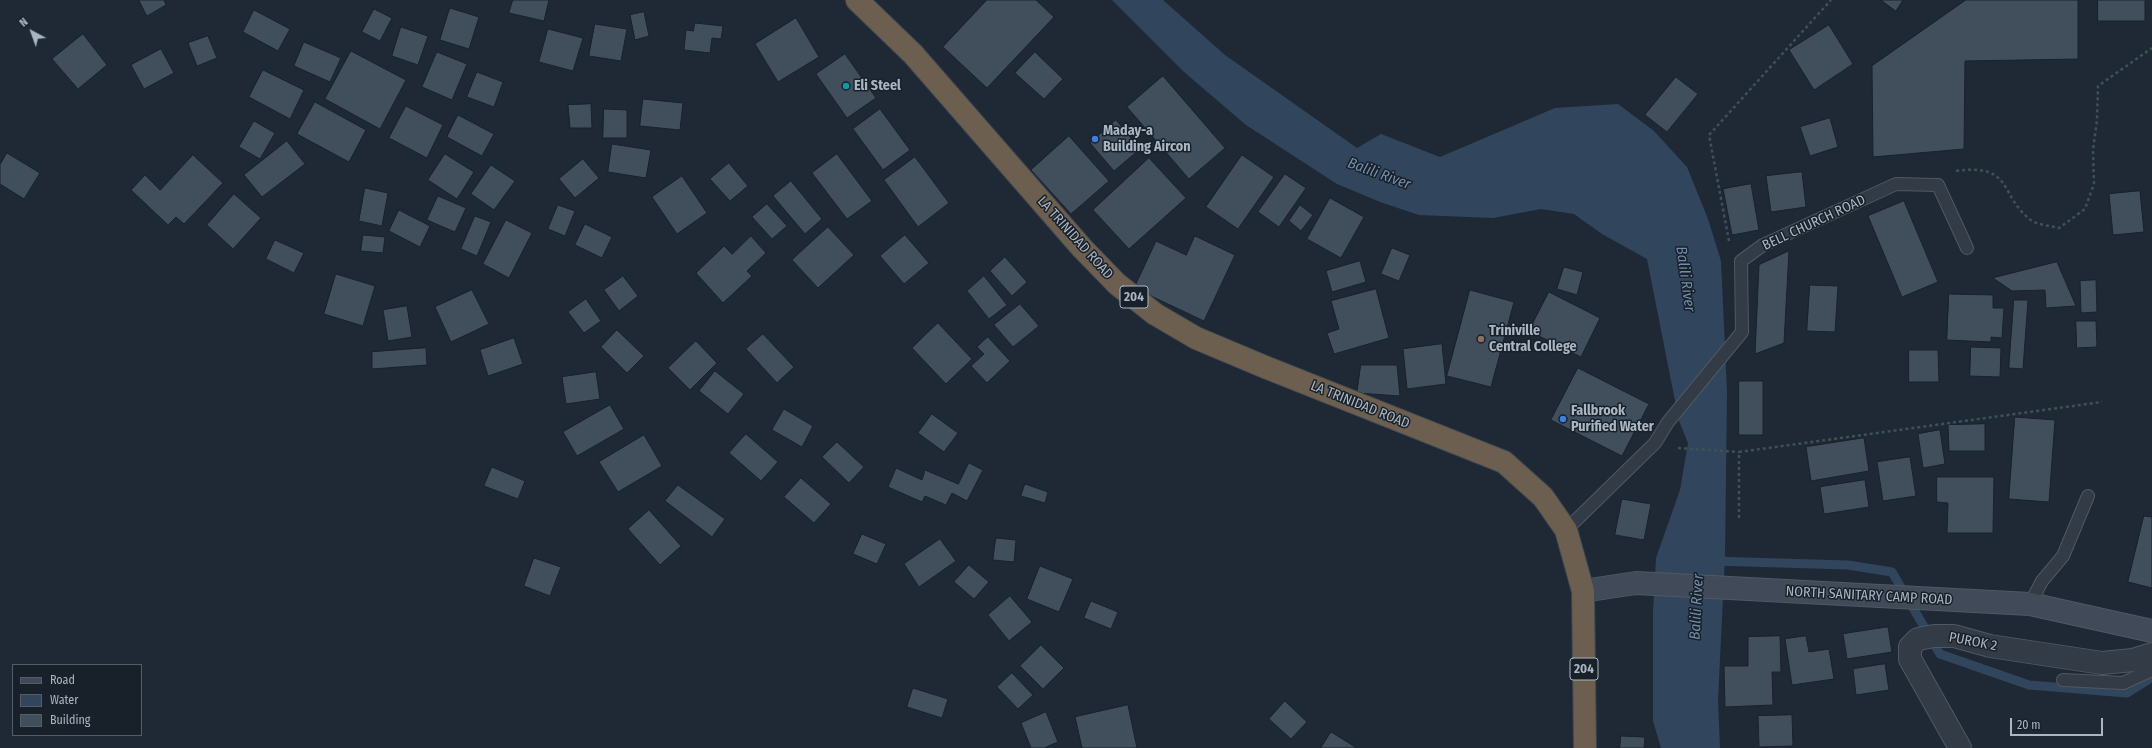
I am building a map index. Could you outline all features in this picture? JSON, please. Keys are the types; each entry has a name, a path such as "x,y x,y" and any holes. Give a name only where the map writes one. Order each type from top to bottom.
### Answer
{"highway":[{"name":"LA TRINIDAD ROAD","path":"857,0 913,54 1082,248 1118,284 1155,314 1196,338 1264,367 1504,462 1543,497 1566,530"},
{"name":"204","path":"1566,530 1583,591 1585,748"}],"street":[{"name":"NORTH SANITARY CAMP ROAD","path":"1583,591 1636,583 1650,583 1999,604 2030,604 2152,631"},
{"name":"PUROK 2","path":"1960,748 1910,659 1910,647 1918,639 1934,636 1954,636 1990,646 2102,663 2133,660 2152,654"}],"lane":[{"name":"BELL CHURCH ROAD","path":"1566,530 1654,442 1668,422 1728,351 1742,332 1741,261 1763,245 1896,184 1938,185"},
{"path":"1938,185 1967,248"},
{"path":"2030,604 2042,581 2063,556 2088,496"},
{"path":"2063,680 2122,683 2152,670"}],"path":[{"path":"1731,247 1709,134 1831,0"},
{"path":"1938,185 1952,172 1972,169 1989,172 2003,182 2019,209 2034,222 2059,228 2085,209 2094,184 2093,150 2098,120 2098,86 2152,48"},
{"path":"1686,450 1728,450 1739,452 2102,402"},
{"path":"1739,452 1739,518"}],"water":[{"name":"Balili River","path":"1112,0 1163,0 1225,55 1357,148 1381,134 1440,157 1555,108 1618,104 1654,131 1687,167 1708,219 1721,261 1727,392 1725,556 1718,700 1720,748 1661,748 1653,721 1653,612 1656,558 1680,490 1688,443 1679,421 1647,259 1602,234 1574,214 1541,209 1493,218 1419,215 1380,202 1337,184 1246,125 1184,72"}],"building":[{"path":"139,0 164,0 166,5 147,16"},
{"path":"513,0 549,0 544,21 509,13"},
{"path":"987,0 1036,0 1054,17 987,88 943,47"},
{"path":"1881,0 1903,0 1896,11"},
{"path":"1966,0 2078,0 2078,59 1965,61 1964,149 1873,157 1872,66"},
{"path":"2098,0 2145,0 2145,21 2098,21"},
{"path":"450,8 479,17 469,49 440,40"},
{"path":"374,9 392,18 380,41 362,32"},
{"path":"254,10 290,29 278,51 243,32"},
{"path":"644,12 649,36 635,40 630,15"},
{"path":"796,18 819,57 778,82 755,44"},
{"path":"695,23 723,26 721,39 712,38 710,53 684,50 686,30 693,31"},
{"path":"595,24 627,29 621,61 589,56"},
{"path":"1829,25 1853,64 1814,90 1789,50"},
{"path":"401,27 428,36 418,65 392,56"},
{"path":"548,29 583,38 573,71 539,62"},
{"path":"83,34 107,65 78,89 52,59"},
{"path":"208,36 217,58 197,66 188,43"},
{"path":"304,42 341,58 330,82 294,66"},
{"path":"161,49 174,73 144,89 131,65"},
{"path":"351,51 406,80 380,129 325,99"},
{"path":"437,52 467,64 452,100 422,87"},
{"path":"1035,52 1063,79 1044,99 1015,73"},
{"name":"Eli Steel","path":"845,54 876,98 847,118 816,74"},
{"path":"263,70 304,90 290,119 249,97"},
{"path":"477,72 503,82 494,107 467,97"},
{"path":"1163,76 1225,148 1189,179 1127,107"},
{"path":"1676,77 1698,94 1667,132 1645,115"},
{"path":"643,99 683,103 680,130 640,126"},
{"path":"315,102 366,130 349,162 297,134"},
{"path":"591,104 592,128 570,128 568,105"},
{"path":"406,106 443,125 427,158 389,138"},
{"path":"604,109 627,110 627,138 603,138"},
{"path":"880,109 910,150 883,170 853,129"},
{"path":"458,115 494,134 482,156 447,137"},
{"path":"1830,118 1838,147 1810,156 1800,127"},
{"path":"1116,120 1140,149 1114,171 1090,143"},
{"path":"254,121 275,133 260,159 239,147"},
{"path":"1069,136 1109,181 1071,214 1031,170"},
{"path":"287,141 305,164 262,197 244,175"},
{"path":"612,144 651,150 646,178 608,172"},
{"path":"7,153 40,173 24,199 0,184 0,165"},
{"path":"445,154 474,172 457,199 428,180"},
{"path":"837,154 872,201 847,219 812,173"},
{"path":"193,155 223,183 184,224 176,217 168,225 131,190 145,175 160,190"},
{"path":"1242,155 1274,177 1238,229 1206,207"},
{"path":"915,157 949,203 918,227 884,180"},
{"path":"1149,158 1186,198 1129,249 1093,210"},
{"path":"583,159 599,178 575,198 559,179"},
{"path":"729,163 748,186 730,201 710,179"},
{"path":"491,165 515,181 494,210 471,194"},
{"path":"1802,172 1806,207 1771,212 1766,176"},
{"path":"1285,174 1306,188 1279,227 1258,212"},
{"path":"682,176 707,213 677,234 652,197"},
{"path":"791,181 822,219 805,234 773,196"},
{"path":"1751,184 1759,230 1732,235 1723,189"},
{"path":"365,188 388,193 382,226 359,221"},
{"path":"2140,191 2144,232 2113,235 2109,194"},
{"path":"234,194 261,218 233,249 207,225"},
{"path":"438,196 466,208 455,232 427,220"},
{"path":"1330,198 1364,217 1341,258 1307,239"},
{"path":"1904,201 1938,282 1902,297 1868,216"},
{"path":"767,204 787,226 772,239 752,217"},
{"path":"558,205 575,211 565,236 548,229"},
{"path":"1300,205 1313,215 1301,231 1289,221"},
{"path":"399,210 430,226 420,247 389,231"},
{"path":"475,216 491,222 477,256 461,249"},
{"path":"506,220 532,233 509,278 483,264"},
{"path":"585,224 612,237 602,258 575,245"},
{"path":"828,227 854,255 818,288 792,260"},
{"path":"363,235 385,237 383,253 361,251"},
{"path":"905,235 929,263 904,284 880,256"},
{"path":"751,236 766,253 747,271 752,276 723,303 696,273 724,246 732,254"},
{"path":"1195,236 1235,255 1204,321 1134,288 1156,241 1186,255"},
{"path":"275,240 304,253 294,273 266,259"},
{"path":"1392,248 1410,255 1399,281 1381,274"},
{"path":"1789,251 1784,343 1755,354 1759,265"},
{"path":"1005,257 1027,282 1012,296 990,271"},
{"path":"1360,261 1366,282 1332,292 1326,271"},
{"path":"2057,262 2076,306 2046,308 2045,290 2012,291 1993,278"},
{"path":"1564,267 1583,272 1577,295 1557,289"},
{"path":"336,274 375,286 363,326 324,314"},
{"path":"623,276 638,296 619,311 604,290"},
{"path":"984,276 1007,305 989,319 967,291"},
{"path":"2096,280 2097,312 2081,313 2080,281"},
{"path":"1810,285 1838,286 1835,332 1807,331"},
{"path":"1376,289 1389,338 1334,354 1327,333 1339,329 1331,301"},
{"path":"472,290 489,324 451,342 435,307"},
{"name":"Triniville Central College","path":"1470,290 1514,302 1491,387 1447,376"},
{"path":"1549,292 1600,318 1581,357 1529,331"},
{"path":"1949,294 1993,295 1993,308 2004,308 2002,338 1991,337 1991,342 1947,340"},
{"path":"586,299 601,321 584,333 568,312"},
{"path":"2014,300 2028,300 2023,369 2009,368"},
{"path":"1020,304 1039,326 1013,347 994,325"},
{"path":"407,306 412,337 388,341 383,310"},
{"path":"2076,321 2096,321 2097,347 2077,348"},
{"path":"938,323 972,359 946,384 912,348"},
{"path":"617,330 644,356 627,373 601,347"},
{"path":"763,334 794,367 777,383 746,349"},
{"path":"988,337 1010,361 987,383 971,366 984,354 977,347"},
{"path":"514,338 523,364 488,376 480,350"},
{"path":"696,341 717,363 690,390 668,368"},
{"path":"1442,344 1446,384 1407,389 1403,349"},
{"path":"1971,347 2001,348 2000,377 1970,376"},
{"path":"426,348 427,365 372,369 372,352"},
{"path":"1909,350 1938,350 1939,382 1909,382"},
{"path":"1361,365 1397,365 1400,396 1357,393"},
{"path":"1578,368 1649,404 1622,456 1551,420"},
{"path":"715,371 744,394 728,414 699,391"},
{"path":"596,372 600,399 566,404 562,377"},
{"path":"1739,381 1763,381 1763,435 1739,435"},
{"path":"610,405 624,429 577,456 563,432"},
{"path":"784,409 813,426 802,447 772,430"},
{"path":"932,414 958,433 944,452 918,433"},
{"path":"2015,417 2055,420 2049,502 2009,499"},
{"path":"1985,424 1985,451 1949,451 1948,425"},
{"path":"1940,430 1945,464 1923,468 1918,434"},
{"path":"746,434 778,462 761,481 729,453"},
{"path":"644,435 662,466 618,492 599,462"},
{"path":"1864,438 1869,471 1811,481 1806,447"},
{"path":"837,442 864,467 849,483 822,457"},
{"path":"1910,457 1916,496 1883,501 1877,462"},
{"path":"969,463 983,470 967,501 952,493 946,505 925,496 922,502 888,487 896,468 922,480 925,470 958,484"},
{"path":"492,467 525,481 518,499 484,486"},
{"path":"1937,477 1994,477 1993,533 1947,533 1948,503 1937,502"},
{"path":"801,478 831,504 814,523 784,497"},
{"path":"1865,480 1869,507 1824,514 1820,487"},
{"path":"1025,484 1048,492 1045,503 1021,496"},
{"path":"678,485 725,519 712,537 665,501"},
{"path":"1622,499 1651,504 1644,540 1615,535"},
{"path":"649,510 681,546 660,565 628,529"},
{"path":"2144,516 2152,517 2152,588 2128,582"},
{"path":"862,534 886,544 877,564 853,554"},
{"path":"996,538 1016,540 1014,562 993,560"},
{"path":"940,539 956,561 919,587 904,564"},
{"path":"534,558 561,567 550,596 524,586"},
{"path":"969,565 989,582 974,599 954,582"},
{"path":"1040,566 1073,579 1059,612 1027,599"},
{"path":"1010,596 1032,622 1009,641 988,615"},
{"path":"1091,601 1118,612 1111,629 1084,618"},
{"path":"1888,627 1892,652 1847,659 1843,634"},
{"path":"1780,636 1781,672 1772,672 1773,705 1725,707 1724,666 1748,666 1748,637"},
{"path":"1806,636 1809,652 1829,649 1834,679 1792,685 1785,639"},
{"path":"1041,645 1064,668 1043,689 1020,666"},
{"path":"1885,664 1889,690 1856,695 1853,669"},
{"path":"1012,673 1033,695 1018,709 997,687"},
{"path":"913,688 948,699 942,718 907,707"},
{"path":"1285,701 1307,722 1291,739 1269,719"},
{"path":"1128,705 1137,748 1082,748 1075,717"},
{"path":"1046,712 1058,742 1044,748 1031,748 1021,723"},
{"path":"1792,715 1793,746 1759,747 1758,716"},
{"path":"1331,732 1357,748 1321,748"},
{"path":"1621,736 1645,737 1644,748 1620,748"}],"waterway":[{"path":"1712,561 1848,565 1892,572 1940,654 2029,685 2127,693 2148,680"}],"place":[{"name":"Eli Steel","path":"846,86"},
{"name":"Maday-a Building Aircon","path":"1095,139"},
{"name":"Triniville Central College","path":"1481,339"},
{"name":"Fallbrook Purified Water","path":"1563,419"}]}
